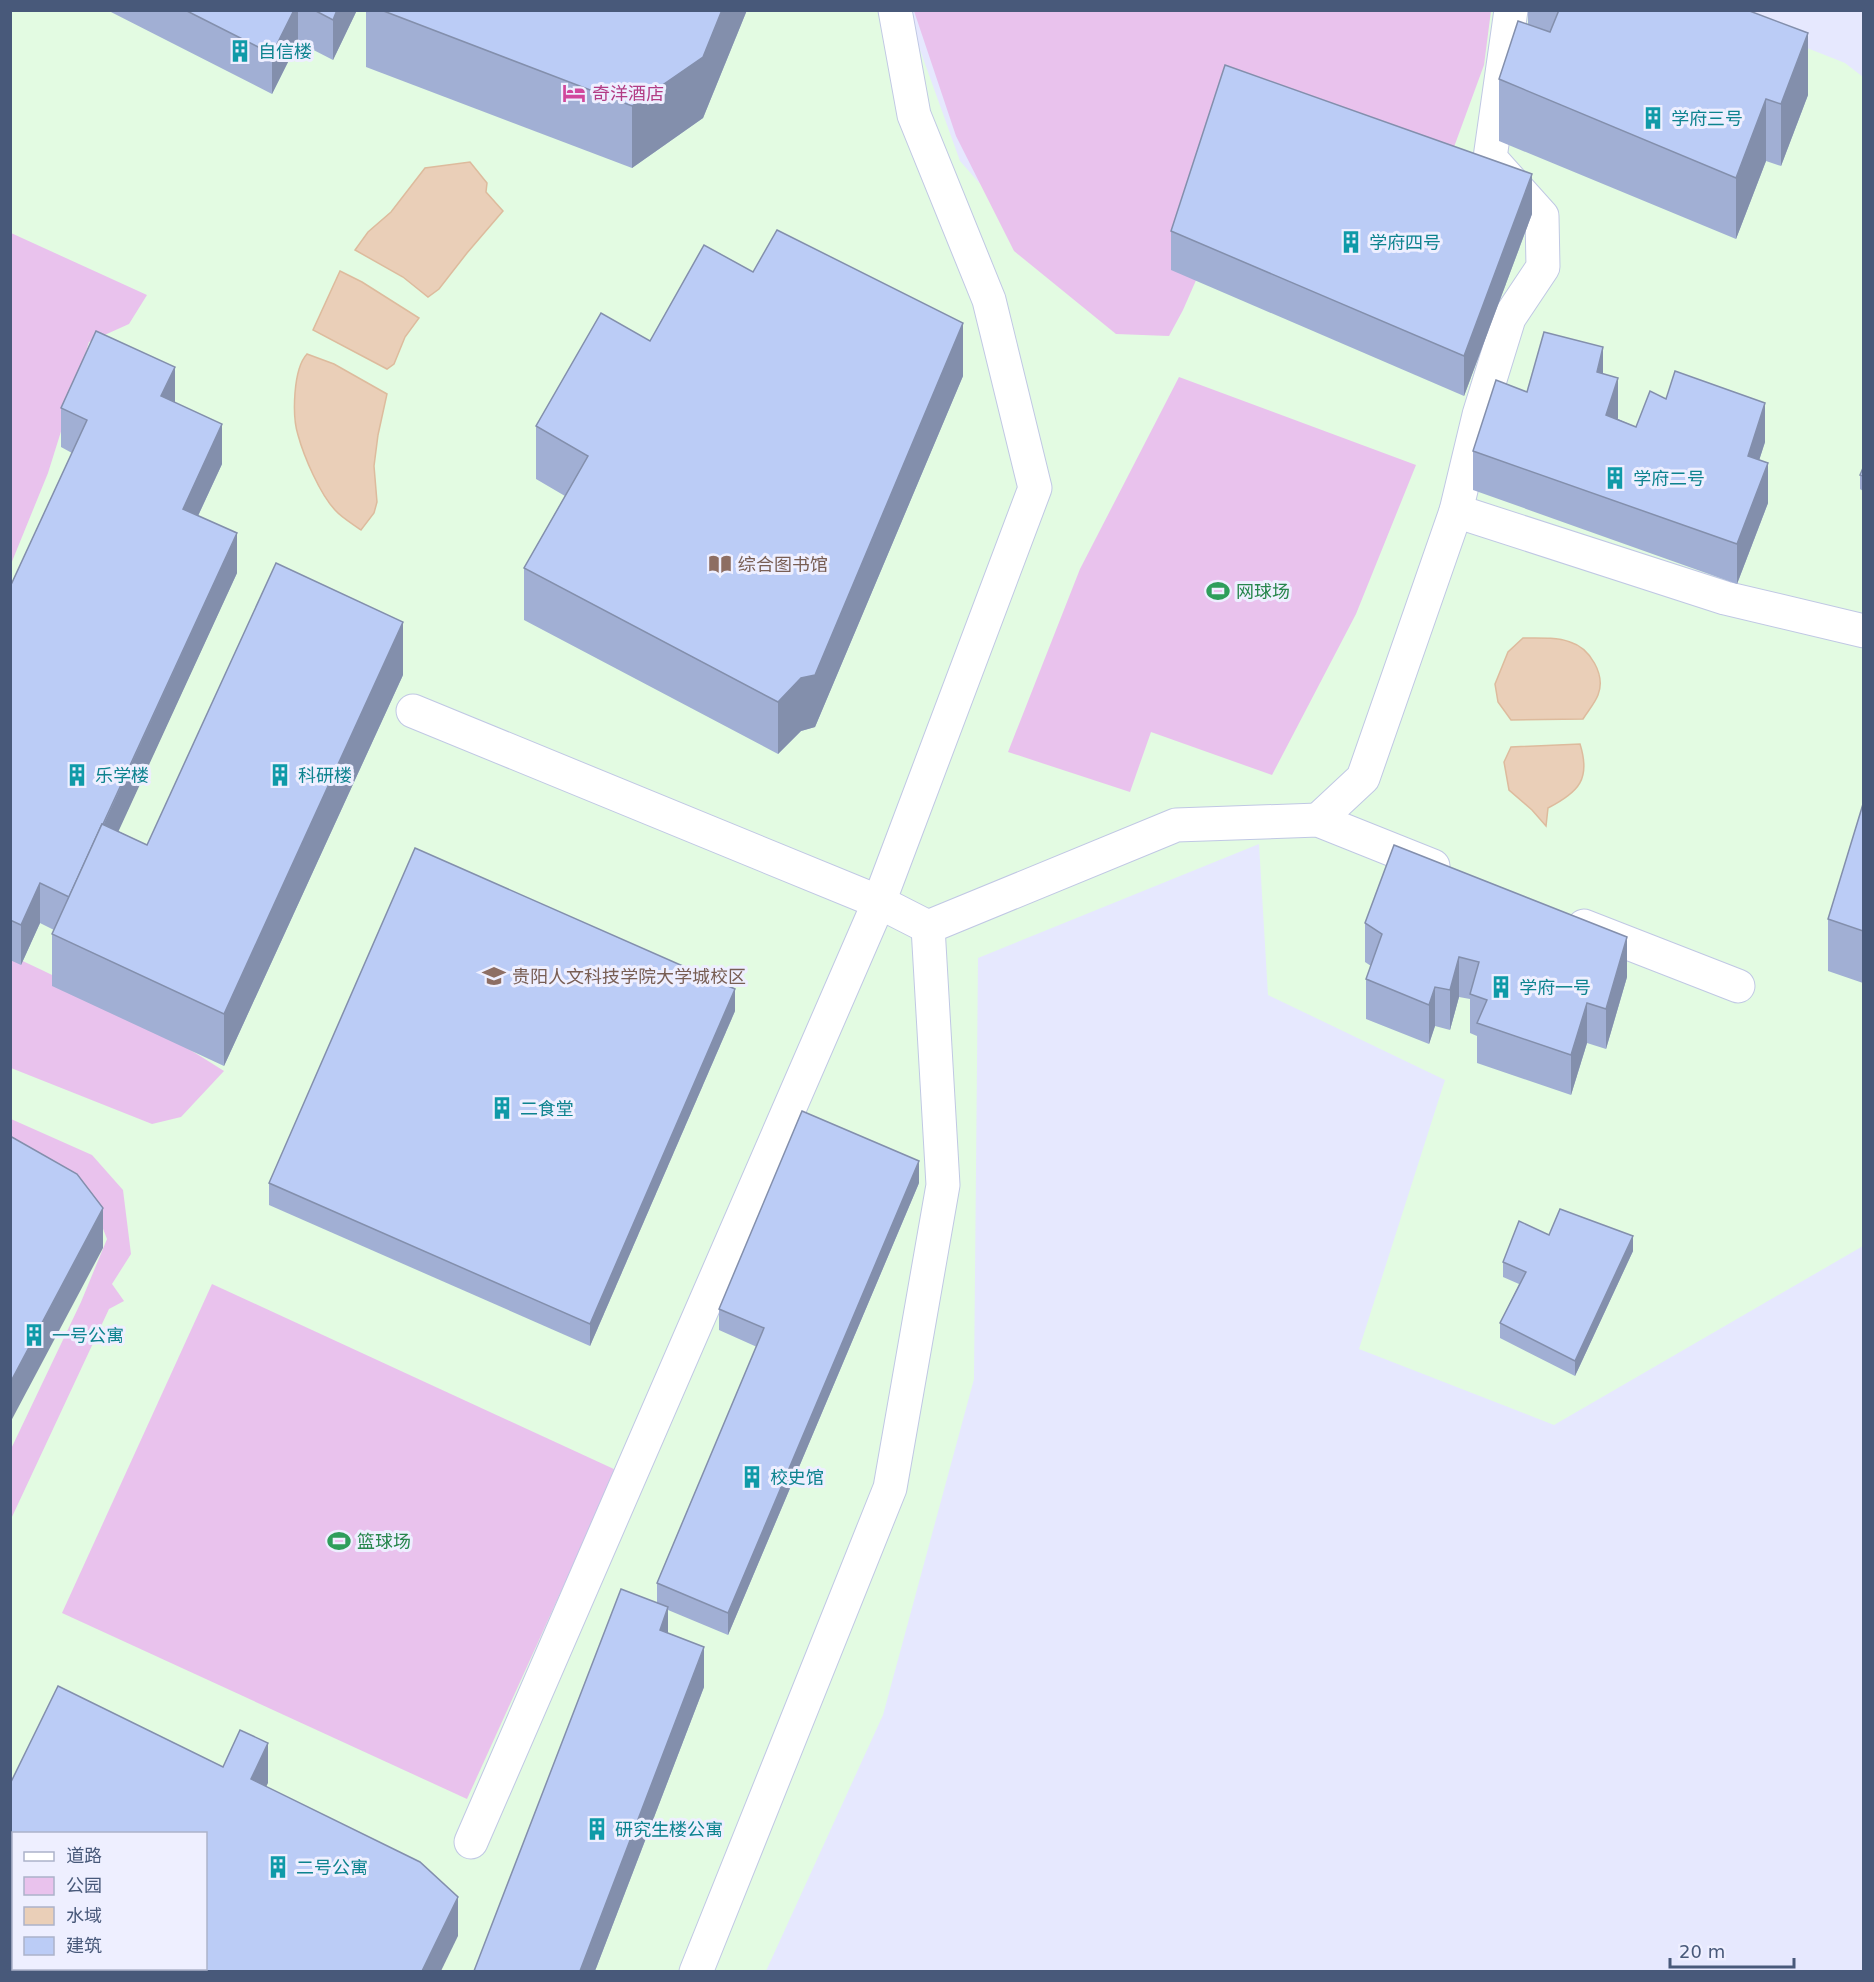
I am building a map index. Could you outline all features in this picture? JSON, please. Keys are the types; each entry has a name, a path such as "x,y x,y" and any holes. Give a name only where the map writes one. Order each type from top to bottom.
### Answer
{"street":[{"path":"471,1842 879,902 1035,488 989,300 914,115 895,10"},
{"path":"1318,820 1363,778 1456,511 1479,415 1509,318 1543,267 1542,216 1490,158 1511,10"},
{"path":"1456,511 1725,598 1863,631"},
{"path":"413,711 879,902 928,927 1176,825 1318,820 1462,877"},
{"path":"1561,916 1738,986"},
{"path":"696,1971 890,1488 943,1185 928,927"}],"shaded area":[{"name":"贵阳人文科技学院大学城校区","path":"11,11 906,11 960,161 1037,249 1463,11 1713,11 1845,63 1863,77 1863,1246 1554,1425 1359,1349 1445,1080 1268,995 1259,844 978,958 974,1379 883,1715 766,1971 11,1972"}],"green space":[{"path":"914,11 1491,11 1484,65 1454,147 1211,246 1169,336 1116,334 1014,251 956,136"},
{"path":"11,233 147,295 129,324 89,342 48,473 11,564"},
{"name":"网球场","path":"1179,377 1416,465 1356,614 1272,775 1151,732 1130,792 1008,752 1080,569"},
{"path":"10,955 119,1009 224,1071 181,1117 152,1124 11,1068"},
{"path":"11,1119 92,1155 123,1190 131,1254 112,1284 124,1301 109,1309 11,1519 10,1451 81,1302 107,1239 97,1213 11,1162"},
{"name":"篮球场","path":"212,1284 616,1470 467,1799 62,1613"}],"water":[{"path":"470,162 487,183 486,192 503,211 439,289 428,297 403,277 355,250 368,232 391,212 425,168"},
{"path":"340,271 419,318 405,337 394,364 387,369 313,330"},
{"path":"307,354 334,364 387,394 374,466 377,502 374,513 361,530 341,516 329,503 313,475 301,444 296,427 295,393 299,370"},
{"path":"1523,638 1565,640 1577,645 1590,656 1598,671 1600,687 1597,698 1583,719 1511,720 1498,702 1495,684 1508,652"},
{"path":"1580,744 1584,767 1580,783 1568,796 1548,808 1546,826 1509,790 1504,762 1511,747"}],"building":[{"path":"185,10 294,10 272,54"},
{"path":"314,10 337,10 333,20"},
{"path":"381,10 722,10 703,57 632,106"},
{"path":"1559,10 1747,10 1808,33 1781,104 1766,99 1736,178 1499,79 1518,21 1550,32"},
{"name":"学府四号","path":"1225,65 1532,174 1464,356 1171,231"},
{"name":"综合图书馆","path":"777,230 963,323 815,675 801,678 778,702 524,568 588,456 536,426 601,313 650,341 704,245 753,272"},
{"name":"乐学楼","path":"96,331 175,367 161,396 222,424 183,509 237,533 69,897 40,883 21,925 10,920 10,587 87,420 61,408"},
{"name":"学府二号","path":"1544,332 1603,347 1597,372 1618,378 1606,415 1636,427 1650,391 1666,399 1675,371 1765,403 1748,456 1768,463 1737,544 1473,451 1496,380 1527,392"},
{"name":"科研楼","path":"276,563 403,622 224,1014 52,934 102,824 147,845"},
{"path":"1863,804 1863,931 1828,919"},
{"name":"学府一号","path":"1394,845 1627,937 1606,1009 1587,1003 1571,1055 1477,1023 1487,1000 1470,994 1479,962 1459,957 1450,990 1435,987 1429,1005 1366,979 1382,934 1365,923"},
{"name":"二食堂","path":"415,848 735,989 590,1324 269,1183"},
{"name":"校史馆","path":"802,1111 919,1161 728,1613 657,1583 764,1328 719,1309"},
{"name":"一号公寓","path":"10,1136 77,1174 103,1208 10,1383"},
{"path":"1560,1209 1633,1236 1575,1361 1500,1323 1526,1272 1503,1262 1519,1221 1549,1235"},
{"name":"研究生楼公寓","path":"621,1589 668,1607 660,1630 704,1647 580,1971 474,1971"},
{"name":"二号公寓","path":"58,1686 223,1767 240,1730 268,1743 251,1779 420,1862 458,1897 422,1971 10,1971 10,1784"}],"place":[{"name":"自信楼","path":"240,51"},
{"name":"奇洋酒店","path":"574,93"},
{"name":"学府三号","path":"1653,118"},
{"name":"学府四号","path":"1351,242"},
{"name":"学府二号","path":"1615,478"},
{"name":"综合图书馆","path":"720,564"},
{"name":"网球场","path":"1218,591"},
{"name":"乐学楼","path":"77,775"},
{"name":"科研楼","path":"280,775"},
{"name":"贵阳人文科技学院大学城校区","path":"494,976"},
{"name":"学府一号","path":"1501,987"},
{"name":"二食堂","path":"502,1108"},
{"name":"一号公寓","path":"34,1335"},
{"name":"校史馆","path":"752,1477"},
{"name":"篮球场","path":"339,1541"},
{"name":"研究生楼公寓","path":"597,1829"},
{"name":"二号公寓","path":"278,1867"}]}
